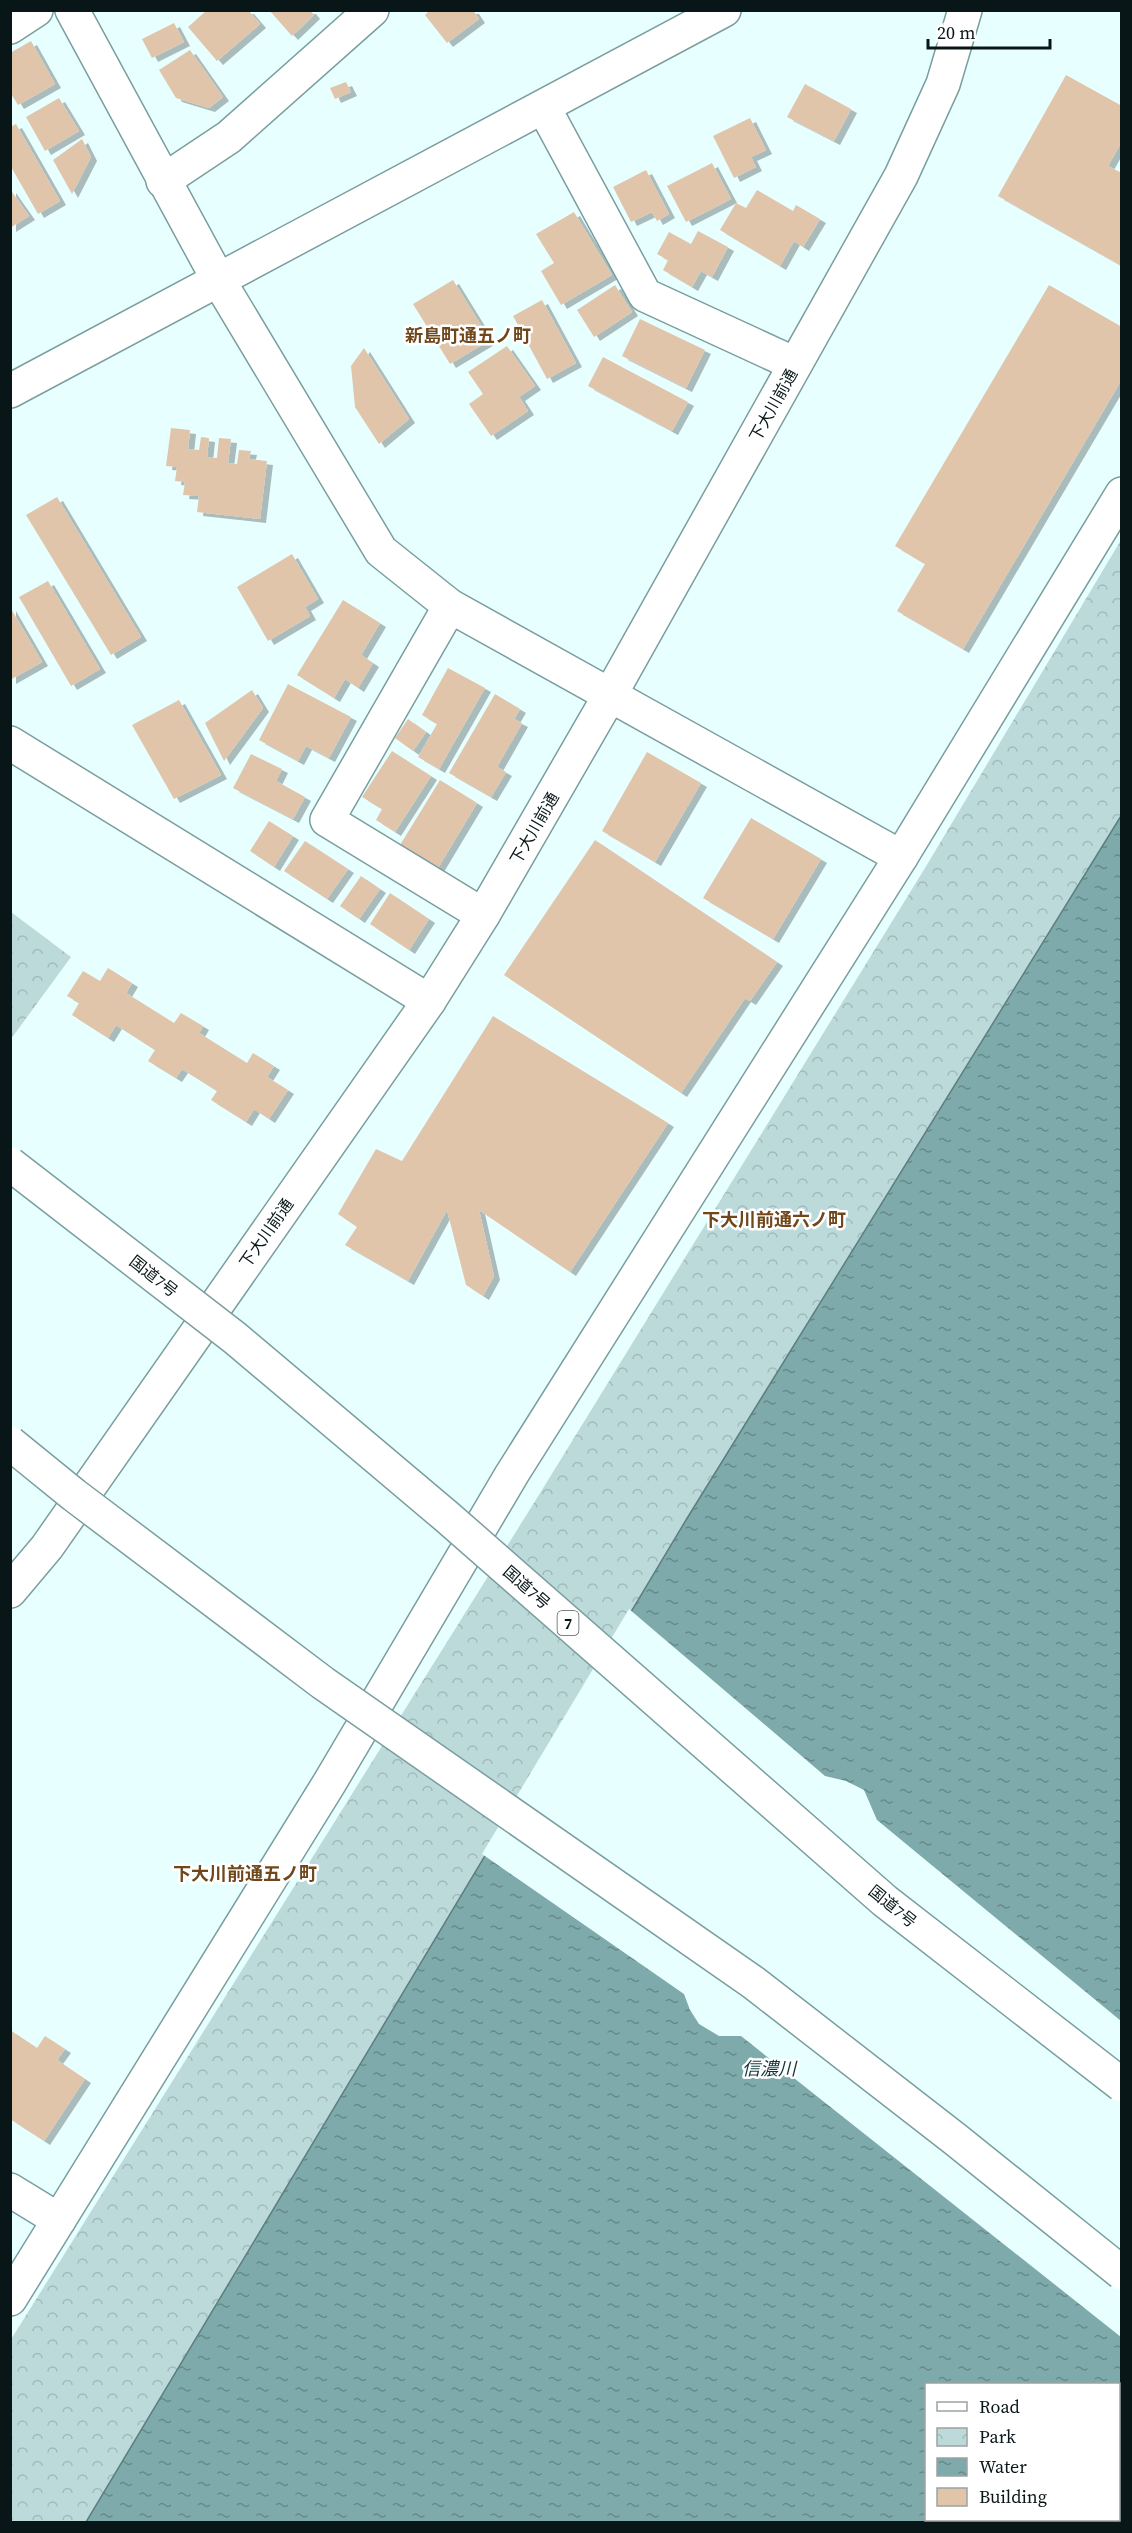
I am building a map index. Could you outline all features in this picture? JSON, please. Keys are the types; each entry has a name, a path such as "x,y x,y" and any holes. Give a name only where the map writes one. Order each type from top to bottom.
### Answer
{"main road":[{"path":"10,27 36,10"},
{"path":"72,10 219,281 381,551 450,606 901,858"},
{"path":"10,391 724,10"},
{"name":"下大川前通","path":"10,1591 47,1547 429,1001 483,915 610,695 901,176 943,84 965,10"},
{"path":"163,181 229,137 352,17"},
{"path":"544,108 645,295 795,364"},
{"path":"10,2299 330,1782 518,1464 901,858 1122,494"},
{"path":"450,606 327,820 483,915"},
{"path":"10,743 429,1001"},
{"name":"国道7号","path":"10,1164 235,1338 446,1516 885,1901 1122,2085"},
{"path":"10,1443 74,1495 323,1683 754,1983 955,2139 1122,2273"},
{"path":"10,2190 59,2220"}],"green space":[{"path":"1121,540 1121,816 686,1520 86,2522 11,2522 10,2341 537,1498 925,868"},
{"path":"11,912 71,957 11,1039"}],"water":[{"name":"信濃川","path":"1121,816 1121,2522 86,2522 686,1520"}],"pier":[{"path":"629,1609 825,1776 846,1781 864,1790 877,1820 1121,2021 1121,2337 741,2036 719,2036 699,2024 684,1994 482,1854"}],"building":[{"path":"207,10 248,10 260,24 217,61 188,27"},
{"path":"269,10 310,10 314,15 292,36"},
{"path":"430,10 473,10 479,19 447,43 425,15"},
{"path":"174,23 184,42 152,58 142,39"},
{"path":"31,41 55,84 18,105 10,92 10,53"},
{"path":"190,50 223,97 209,108 176,98 159,70"},
{"path":"1066,75 1122,106 1122,141 1108,166 1122,173 1122,266 998,196"},
{"path":"346,82 351,92 335,99 330,88"},
{"path":"805,84 851,109 834,141 787,117"},
{"path":"59,98 79,131 45,151 26,117"},
{"path":"750,118 766,150 751,157 756,167 734,178 713,136"},
{"path":"16,124 60,201 38,214 10,165 10,127"},
{"path":"82,139 91,157 72,194 53,160"},
{"path":"712,163 731,199 686,222 667,186"},
{"path":"646,170 669,214 657,221 652,212 631,222 613,187"},
{"path":"10,189 29,216 10,228"},
{"path":"757,190 793,211 796,205 820,219 803,247 794,241 780,266 720,230 736,203 746,208"},
{"path":"574,212 612,275 561,305 541,271 554,263 536,234"},
{"path":"698,231 728,247 712,277 701,271 692,287 663,270 668,260 657,254 669,232 691,244"},
{"path":"453,280 490,340 450,364 413,304"},
{"path":"615,285 632,312 594,337 577,310"},
{"path":"1049,285 1122,327 1122,379 963,649 897,611 925,564 895,546"},
{"path":"542,300 576,363 547,379 513,316"},
{"path":"640,319 705,350 686,388 622,356"},
{"path":"507,346 535,386 519,397 528,411 491,436 469,404 483,394 468,372"},
{"path":"364,348 409,419 379,444 355,407 351,366"},
{"path":"603,357 688,402 672,431 588,386"},
{"path":"171,428 190,430 188,449 199,450 201,437 209,438 207,457 217,458 219,438 231,439 228,463 237,464 239,450 251,451 249,459 267,461 260,519 197,512 199,496 183,495 185,482 175,481 177,467 166,466"},
{"path":"57,497 141,637 111,655 26,515"},
{"path":"292,554 318,599 305,607 310,616 268,641 237,587"},
{"path":"48,581 100,669 71,686 19,597"},
{"path":"343,600 380,623 361,655 373,663 358,688 345,679 334,698 297,675"},
{"path":"10,607 42,662 10,680"},
{"path":"448,668 485,688 439,769 418,757 437,724 422,715"},
{"path":"288,684 351,717 329,758 306,746 298,761 259,740"},
{"path":"252,690 263,708 224,761 205,723"},
{"path":"495,694 520,709 514,719 522,723 497,767 506,772 491,797 449,773"},
{"path":"179,700 221,775 174,799 132,725"},
{"path":"408,719 426,732 413,751 395,738"},
{"path":"392,751 431,776 395,832 376,820 382,809 362,797"},
{"path":"647,752 701,783 655,862 602,831"},
{"path":"251,754 282,769 276,781 305,797 293,819 233,788"},
{"path":"440,780 477,803 438,868 400,845"},
{"path":"751,818 821,859 773,939 703,898"},
{"path":"269,821 293,836 274,867 250,851"},
{"path":"595,840 777,962 750,1001 745,998 681,1093 504,975"},
{"path":"305,841 348,869 327,899 284,871"},
{"path":"361,876 380,889 359,919 340,906"},
{"path":"390,893 429,919 409,950 370,924"},
{"path":"108,968 132,983 126,993 174,1023 181,1013 203,1026 199,1033 247,1063 253,1053 274,1066 267,1077 288,1090 269,1119 254,1109 246,1122 211,1100 217,1091 182,1069 176,1078 148,1061 155,1050 116,1025 108,1038 72,1015 79,1003 67,996 83,971 100,981"},
{"path":"493,1016 668,1123 570,1272 479,1210 494,1276 483,1296 466,1285 447,1210 408,1281 345,1245 357,1227 338,1214 376,1149 402,1161"},
{"path":"10,2030 37,2048 45,2036 65,2049 57,2060 85,2079 44,2141 10,2119"}],"district":[{"name":"新島町通五ノ町","path":"468,335"},
{"name":"下大川前通六ノ町","path":"774,1219"},
{"name":"下大川前通五ノ町","path":"245,1873"}]}
